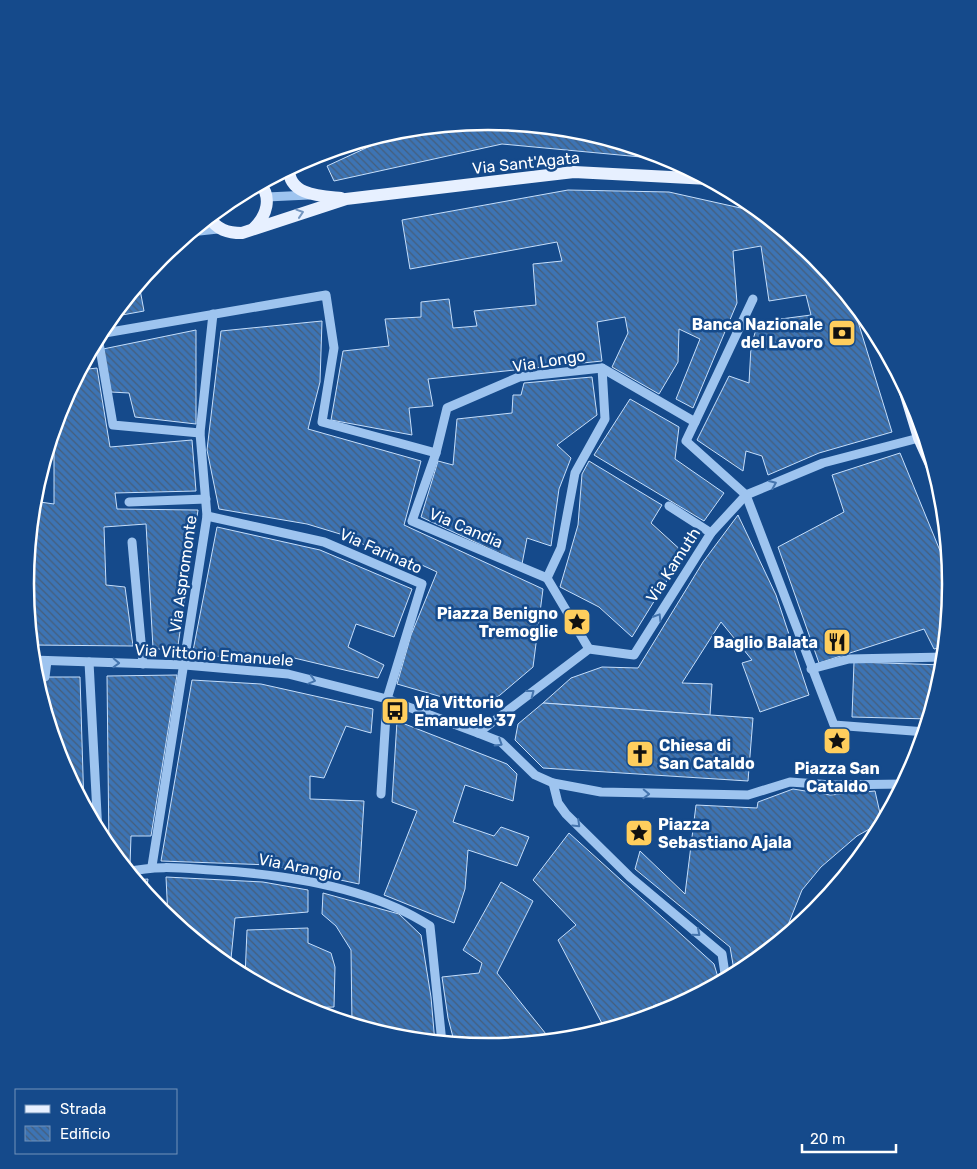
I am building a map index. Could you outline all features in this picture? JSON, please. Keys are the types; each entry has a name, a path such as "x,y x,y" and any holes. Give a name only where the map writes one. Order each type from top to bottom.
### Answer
{"main road":[{"name":"Via Sant'Agata","path":"346,198 574,172 692,178"},
{"path":"290,175 296,187 309,195 346,198"},
{"path":"254,228 264,214 265,189"},
{"path":"214,223 218,228 230,233 242,233 346,198"}],"street":[{"path":"269,187 309,195"},
{"path":"205,230 218,228"},
{"path":"109,334 326,295 334,348 322,422 436,453"},
{"path":"753,299 686,442 746,495 834,725 919,731"},
{"name":"Via Aspromonte","path":"152,866 207,516 200,433 213,314"},
{"path":"100,348 113,425 200,433"},
{"path":"478,733 589,649 547,578 561,548 575,473 605,419 602,368"},
{"name":"Via Longo","path":"436,453 447,408 520,377 602,368 695,422"},
{"name":"Via Kamuth","path":"589,649 634,655 711,533 746,495 823,463 919,438"},
{"name":"Via Candia","path":"436,453 412,521 547,578"},
{"path":"129,502 206,500"},
{"path":"669,506 711,533"},
{"name":"Via Farinato","path":"207,516 324,542 422,584 387,700 381,794"},
{"path":"132,542 143,664"},
{"path":"811,669 848,659 937,657"},
{"name":"Via Vittorio Emanuele","path":"40,661 185,665 288,674 387,700 478,733 501,742 535,775 553,783 601,792 748,795 790,782 832,785 897,784"},
{"path":"45,677 47,661"},
{"path":"89,662 97,815"},
{"path":"553,783 558,803 566,814 630,877 722,954 725,973"},
{"name":"Via Arangio","path":"136,870 152,866 267,873 372,898 408,912 430,926 441,1036"}],"building":[{"path":"488,130 518,131 577,138 644,157 502,144 334,181 327,166 374,144 400,138 459,131"},
{"path":"568,190 669,192 745,209 810,263 857,319 892,432 819,453 768,475 762,456 746,451 743,471 697,440 729,376 749,383 751,347 758,322 811,315 806,295 769,301 761,246 733,251 737,303 693,408 676,399 700,339 679,329 678,362 659,394 612,367 628,333 625,317 597,322 602,361 428,379 433,406 409,408 412,435 331,420 343,351 389,346 385,319 421,317 421,302 449,299 453,328 477,326 474,311 536,305 533,264 562,261 557,242 410,269 402,220"},
{"path":"141,293 144,311 123,315"},
{"path":"322,321 320,382 308,429 421,461 404,525 543,589 533,667 500,695 480,708 397,684 411,635 437,572 411,560 403,566 350,537 307,524 219,509 207,450 221,331"},
{"path":"196,330 196,424 135,417 129,393 111,392 103,349"},
{"path":"97,368 110,447 192,440 196,491 115,493 117,509 198,510 177,652 153,648 146,524 104,527 106,585 125,587 133,646 38,645 34,585 35,555 41,502 54,504 54,451 68,410 89,369"},
{"path":"592,377 597,415 557,445 571,458 559,489 551,546 527,538 522,564 421,517 438,461 453,465 457,419 512,413 513,395 521,395 524,383"},
{"path":"630,399 679,427 675,459 724,493 704,521 594,455"},
{"path":"900,453 942,556 942,614 938,648 934,649 924,629 819,663 778,547 844,512 832,475"},
{"path":"589,461 662,505 651,523 684,553 632,637 599,607 560,587 578,525 582,474"},
{"path":"738,515 776,595 809,695 760,712 742,663 752,660 721,622 682,683 712,684 710,715 543,703 571,678 602,667 638,668 703,562"},
{"path":"217,527 320,550 412,589 394,637 356,624 348,647 384,665 378,678 290,657 192,656"},
{"path":"854,662 936,665 923,719 852,717"},
{"path":"177,675 151,836 131,836 130,863 109,835 107,676"},
{"path":"43,677 80,677 83,791 68,759"},
{"path":"192,680 261,684 373,709 371,733 346,726 324,778 310,776 310,799 364,801 359,884 271,865 161,861"},
{"name":"Chiesa di San Cataldo","path":"543,703 753,718 748,781 543,768 515,740 518,724"},
{"path":"397,721 507,764 517,774 513,801 465,785 453,822 494,836 501,827 529,837 517,866 468,850 465,889 454,923 384,895 417,811 392,802"},
{"path":"793,789 830,795 875,791 880,815 873,827 857,836 821,867 802,890 787,926 734,967 730,947 635,869 640,851 685,894 696,805 757,808 758,802"},
{"path":"569,833 714,964 718,977 679,997 655,1005 644,1012 603,1025 558,940 576,925 533,880"},
{"path":"166,877 263,882 308,890 308,912 235,918 231,959 167,906"},
{"path":"501,882 533,901 497,973 547,1035 488,1039 453,1037 442,977 479,973 482,963 463,950"},
{"path":"323,893 399,914 421,935 431,997 434,1036 400,1031 352,1018 351,950 336,926 322,914"},
{"path":"308,928 308,943 331,953 335,967 334,1007 321,1007 314,1005 245,969 247,930"}],"tunnel":[{"path":"44,682 45,677"}],"place":[{"name":"Banca Nazionale del Lavoro","path":"842,333"},
{"name":"Piazza Benigno Tremoglie","path":"577,622"},
{"name":"Baglio Balata","path":"837,642"},
{"name":"Via Vittorio Emanuele 37","path":"395,711"},
{"name":"Piazza San Cataldo","path":"837,741"},
{"name":"Chiesa di San Cataldo","path":"640,754"},
{"name":"Piazza Sebastiano Ajala","path":"639,833"}]}
